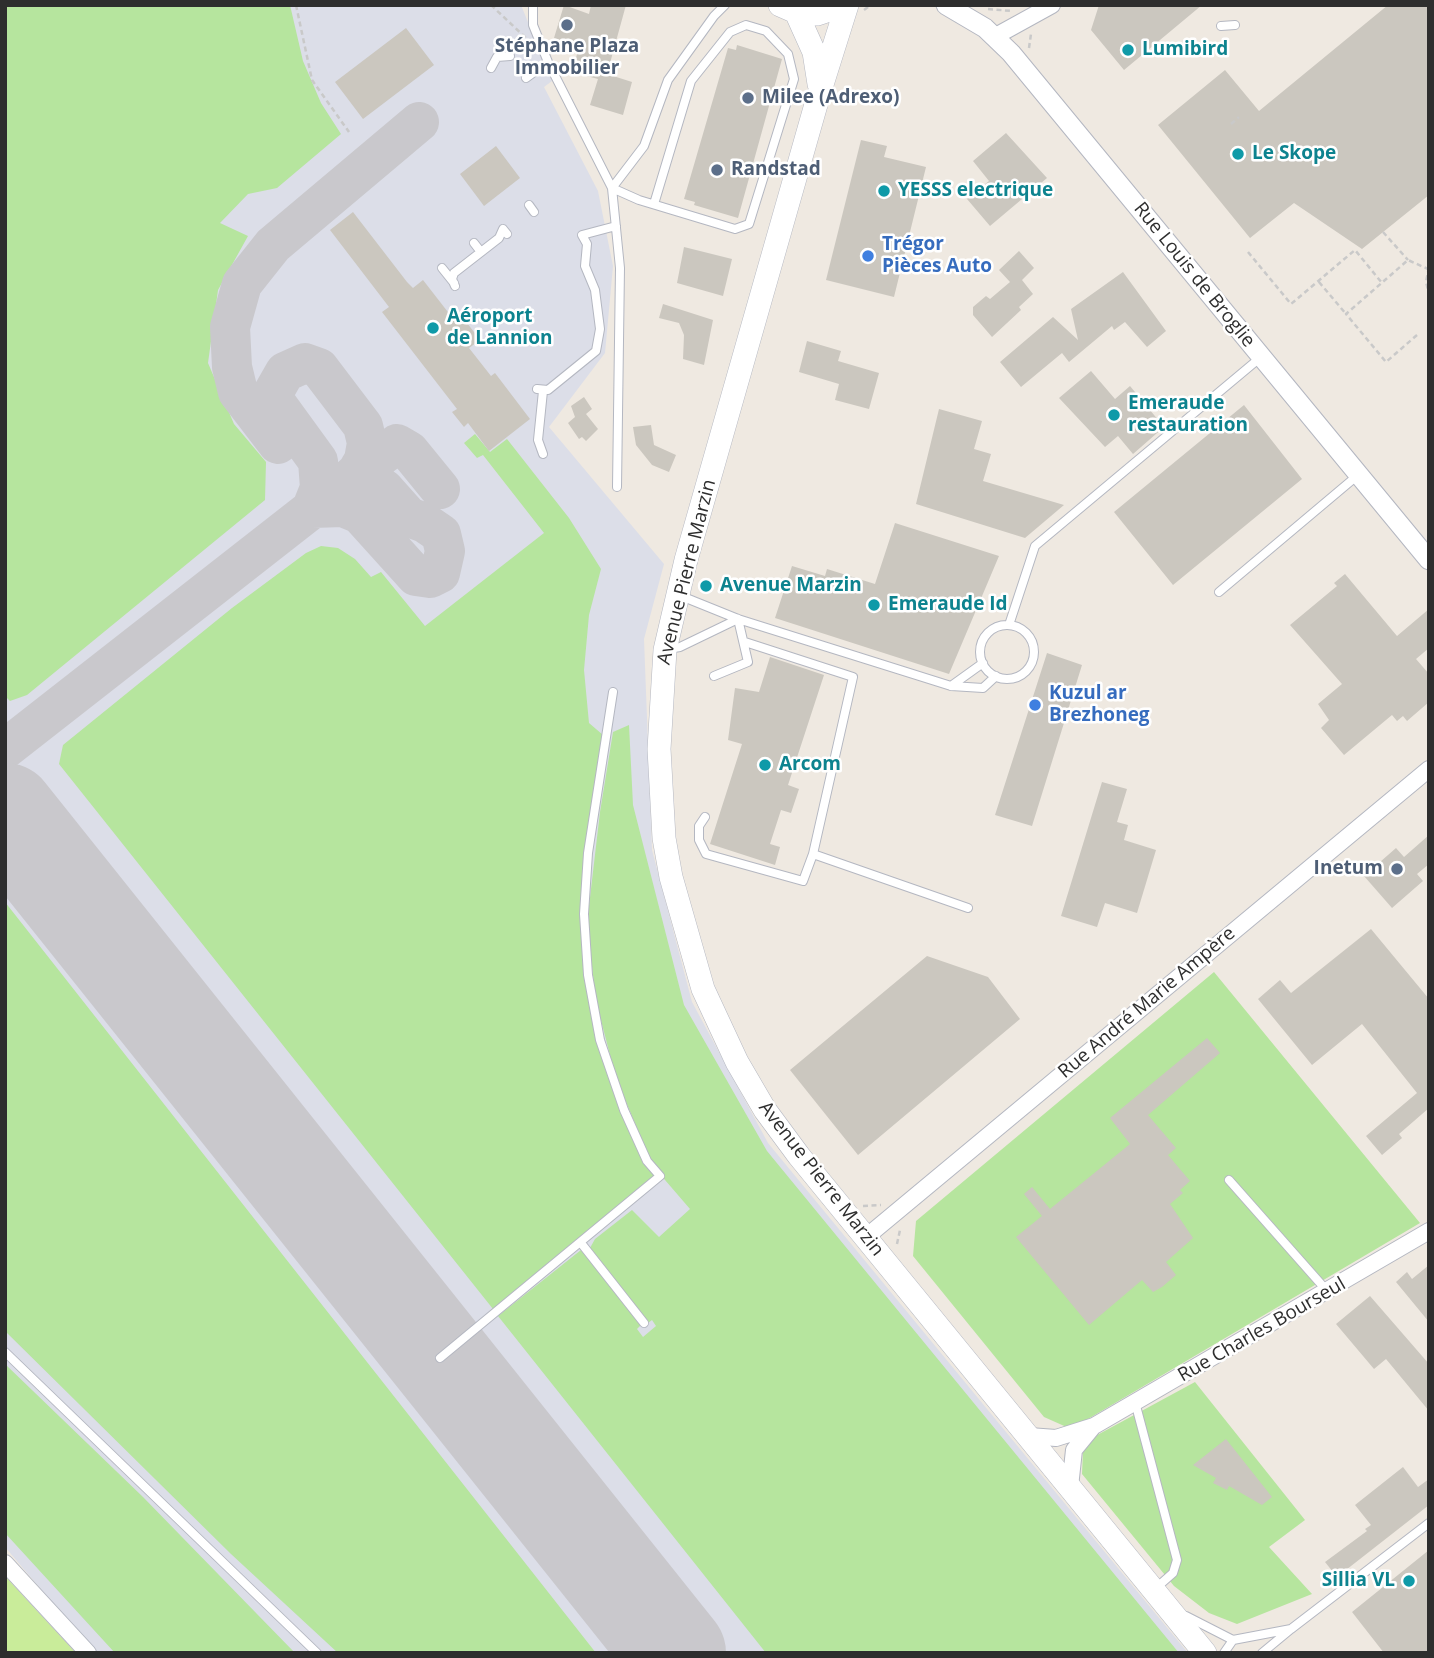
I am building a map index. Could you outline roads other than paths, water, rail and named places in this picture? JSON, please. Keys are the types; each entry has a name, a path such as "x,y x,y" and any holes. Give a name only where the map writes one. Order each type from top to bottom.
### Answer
{"main road":[{"path":"788,8 817,14 846,5"},
{"name":"Avenue Pierre Marzin","path":"846,5 678,595 665,650 659,749 664,838 680,917 703,989 737,1062 765,1110 865,1238 1205,1653"},
{"path":"788,8 814,52 818,67 819,94"}],"street":[{"name":"Rue Louis de Broglie","path":"946,5 994,37 1011,53 1429,560"},
{"path":"994,37 1052,5"},
{"name":"Rue André Marie Ampère","path":"865,1238 1429,769"},
{"name":"Rue Charles Bourseul","path":"1029,1436 1056,1438 1094,1426 1429,1231"},
{"name":"Rue Charles Bourseul","path":"1070,1487 1074,1450 1094,1426"},
{"path":"5,1563 88,1653"}],"lane":[{"path":"533,5 533,25 548,62 612,188 620,268 617,486"},
{"path":"612,188 644,146 668,80 714,16 725,5"},
{"path":"1220,26 1235,25"},
{"path":"612,188 654,204 735,229 749,224 794,79 788,54 766,31 752,26 737,27 705,60 691,80 654,204"},
{"path":"491,68 497,57 510,56"},
{"path":"526,78 548,62"},
{"path":"543,454 538,440 540,390 595,346 600,329 592,285 586,270 587,244 582,236 616,226"},
{"path":"442,268 456,286 453,274 499,238 503,229 507,234"},
{"path":"474,243 484,264"},
{"path":"1010,625 1035,546 1261,357"},
{"path":"1219,592 1358,475"},
{"path":"678,595 738,619 951,686 983,688 996,676"},
{"path":"715,676 748,662 738,619"},
{"path":"665,650 680,647 738,619"},
{"path":"1010,625 1031,639 1034,656 1027,671 1012,679 996,676 983,663 981,654 985,637 992,630 1010,625"},
{"path":"705,817 699,826 699,839 706,854 803,881 813,854 853,677 745,642"},
{"path":"951,686 983,663"},
{"path":"440,1358 660,1176 647,1161 624,1110 600,1040 587,975 584,914 588,853 612,692"},
{"path":"813,854 968,908"},
{"path":"1229,1180 1328,1292"},
{"path":"580,1243 644,1323"},
{"path":"5,1352 317,1653"},
{"path":"1135,1402 1177,1560 1161,1598 1233,1640 1291,1629"},
{"path":"1262,1653 1429,1523"},
{"path":"1224,1653 1233,1640"}],"place":[{"name":"Stéphane Plaza Immobilier","path":"567,25"},
{"name":"Lumibird","path":"1128,50"},
{"name":"Milee (Adrexo)","path":"748,98"},
{"name":"Le Skope","path":"1238,154"},
{"name":"Randstad","path":"717,170"},
{"name":"YESSS electrique","path":"884,191"},
{"name":"Trégor Pièces Auto","path":"868,256"},
{"name":"Aéroport de Lannion","path":"433,328"},
{"name":"Emeraude restauration","path":"1114,415"},
{"name":"Avenue Marzin","path":"706,586"},
{"name":"Emeraude Id","path":"874,605"},
{"name":"Kuzul ar Brezhoneg","path":"1035,705"},
{"name":"Arcom","path":"765,765"},
{"name":"Inetum","path":"1397,869"},
{"name":"Sillia VL","path":"1409,1581"}]}
